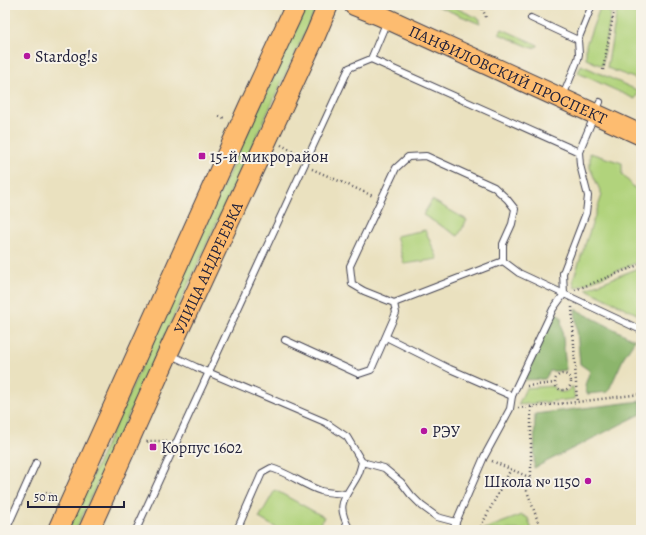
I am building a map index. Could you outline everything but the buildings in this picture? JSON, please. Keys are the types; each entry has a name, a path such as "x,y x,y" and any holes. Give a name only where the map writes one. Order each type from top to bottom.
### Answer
{"main road":[{"name":"УЛИЦА АНДРЕЕВКА","path":"58,530 296,5"},
{"name":"УЛИЦА АНДРЕЕВКА","path":"89,530 168,353 328,5"},
{"name":"ПАНФИЛОВСКИЙ ПРОСПЕКТ","path":"354,5 388,12 597,108 641,135"},
{"name":"ПАНФИЛОВСКИЙ ПРОСПЕКТ","path":"597,108 641,121"}],"lane":[{"path":"565,93 578,59 578,40 592,5"},
{"path":"371,59 388,12"},
{"path":"531,18 578,40"},
{"path":"136,530 349,68 371,59 579,152"},
{"path":"453,530 484,457 510,409 512,396 516,387 553,309 564,294 563,273 586,213 588,196 580,165 579,152 597,108"},
{"path":"426,156 494,187 515,209 512,224 503,244 503,261 394,303 364,291 352,284 350,266 396,168 408,157 426,156"},
{"path":"503,261 519,274 641,330"},
{"path":"285,340 359,374 371,370 396,313 394,303"},
{"path":"386,337 450,369 512,396"},
{"path":"168,353 325,422 347,437 362,462 384,468 401,482 422,506 437,517 456,522"},
{"path":"350,530 345,521 342,504 358,474 362,462"},
{"path":"6,530 36,463"},
{"path":"237,530 262,473 271,468 281,471 296,480 322,491 346,494"}],"path":[{"path":"481,5 486,18"},
{"path":"604,70 615,5"},
{"path":"634,5 641,8"},
{"path":"304,165 381,200"},
{"path":"577,402 572,305 564,294 641,264"},
{"path":"563,374 570,378 571,383 569,388 562,390 557,388 555,383 556,378 563,374"},
{"path":"571,383 576,382"},
{"path":"516,387 555,383"},
{"path":"510,409 641,394"},
{"path":"531,407 531,478 528,491 541,530"},
{"path":"144,448 148,441 177,441"},
{"path":"484,457 531,478"},
{"path":"479,530 511,469"}],"green space":[{"path":"435,5 449,5 480,19 480,24"},
{"path":"601,5 613,5 613,8 609,8 607,11 611,13 602,66 586,59 586,45"},
{"path":"618,5 641,15 641,75 639,80 607,68"},
{"path":"309,8 314,13 76,530 68,530 212,210 305,9"},
{"path":"502,29 538,46 532,48 499,34"},
{"path":"581,65 639,91 635,99 578,73"},
{"path":"590,153 622,163 622,174 641,195 641,261 575,288 573,280 602,195 590,168"},
{"path":"432,200 467,220 458,236 423,215"},
{"path":"425,230 438,259 404,264 396,236"},
{"path":"641,267 641,316 586,289"},
{"path":"575,309 635,340 625,355 608,392 587,394 585,385 590,371 580,364"},
{"path":"555,312 561,317 566,370 550,371 545,379 523,380"},
{"path":"553,386 556,390 561,392 565,392 573,387 575,399 518,405 526,388"},
{"path":"641,401 641,414 534,468 535,414"},
{"path":"275,490 324,517 317,530 280,530 259,518"},
{"path":"522,515 528,518 532,530 482,530"}],"place":[{"name":"Stardog!s","path":"27,56"},
{"name":"15-й микрорайон","path":"202,156"},
{"name":"РЭУ","path":"424,431"},
{"name":"Корпус 1602","path":"153,447"},
{"name":"Школа № 1150","path":"588,481"}]}
